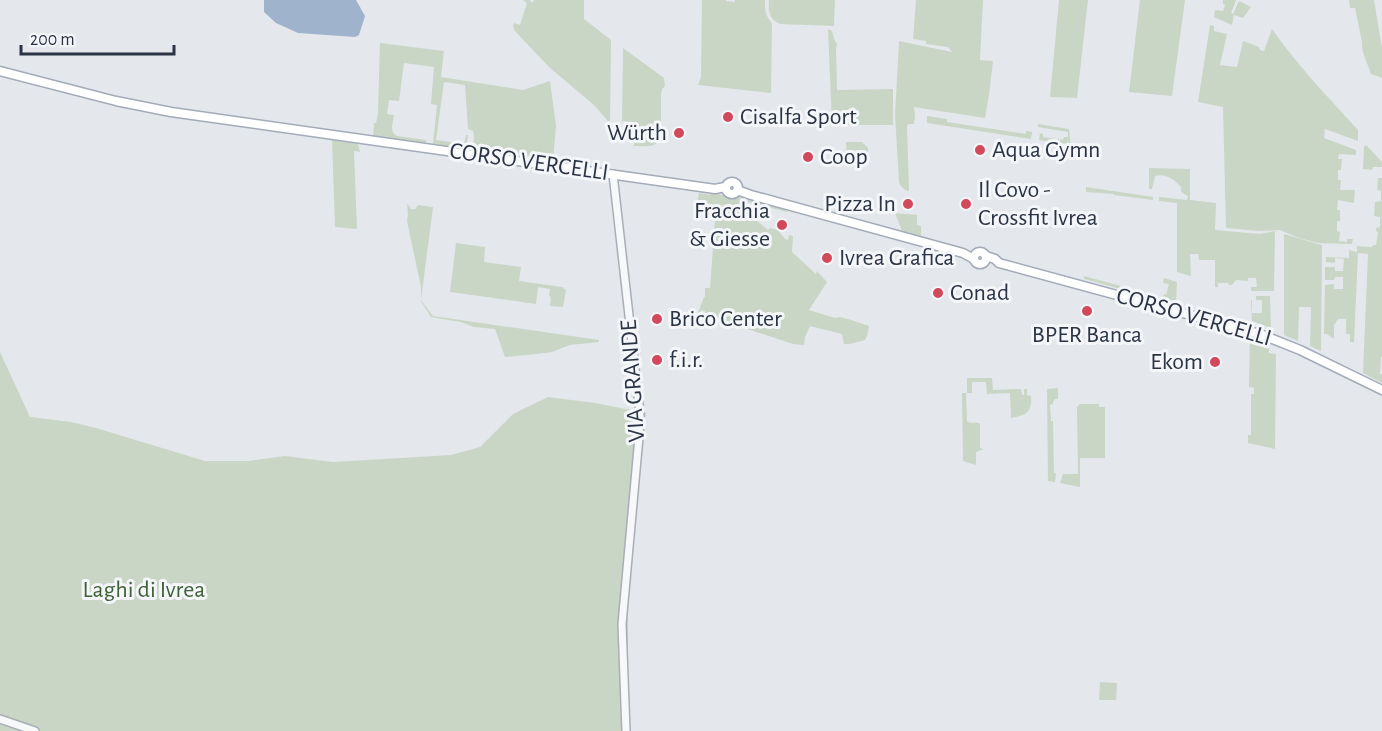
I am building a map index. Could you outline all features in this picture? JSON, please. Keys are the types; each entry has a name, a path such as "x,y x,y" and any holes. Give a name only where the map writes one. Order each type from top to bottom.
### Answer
{"main road":[{"name":"CORSO VERCELLI","path":"0,71 143,107 196,116 715,189 726,187 728,183 734,182 737,190 751,195 975,256 981,252 985,259 995,259 999,263 1250,330 1300,350 1382,390"}],"street":[{"name":"VIA GRANDE","path":"614,174 640,413 622,624 626,731"},
{"path":"0,719 35,731"}],"green space":[{"path":"523,0 530,0 533,3 534,0 584,0 584,19 611,40 610,121 549,67 515,31 514,23 520,25 527,3"},
{"path":"702,0 735,2 735,0 765,0 765,9 772,23 771,93 698,85 701,77"},
{"path":"769,0 835,0 834,26 780,24 770,14"},
{"path":"916,0 983,0 980,60 993,61 985,118 914,107 914,124 907,126 909,191 899,182 895,115 899,41 952,52 948,47 926,44 926,41 913,39"},
{"path":"1059,0 1088,0 1077,98 1050,97"},
{"path":"1140,0 1185,0 1172,96 1129,92"},
{"path":"1223,0 1236,0 1231,13 1233,14 1239,1 1251,7 1243,18 1234,15 1232,25 1214,17 1215,10 1223,11 1225,5"},
{"path":"1349,0 1374,0 1382,48 1382,78 1371,74 1363,50 1355,8 1350,8"},
{"path":"1210,25 1214,26 1214,31 1227,34 1220,65 1237,67 1243,41 1264,51 1272,29 1302,68 1358,130 1358,141 1325,129 1324,138 1356,150 1356,155 1339,154 1338,159 1342,159 1341,170 1338,170 1338,180 1341,180 1340,190 1355,190 1354,203 1338,200 1337,210 1340,210 1340,221 1337,221 1337,231 1340,232 1339,241 1347,242 1347,239 1353,239 1352,244 1318,243 1280,230 1226,228 1223,107 1198,102"},
{"path":"828,29 832,31 837,44 837,90 893,89 893,125 832,125"},
{"path":"380,43 444,51 441,77 523,90 550,81 556,126 553,161 473,150 474,137 473,131 468,129 465,85 444,82 436,140 464,144 466,135 468,135 466,149 433,144 437,105 431,104 434,67 404,63 399,101 389,100 387,114 394,115 392,127 397,136 426,140 426,143 373,136 378,113"},
{"path":"623,48 664,78 665,86 661,94 661,136 654,145 634,146 634,122 622,121"},
{"path":"927,116 947,119 947,122 1026,134 1026,131 1032,132 1031,139 927,123"},
{"path":"1038,124 1069,129 1072,157 1091,158 1091,160 1071,159 1068,139 1067,144 1039,140 1040,133 1043,137 1063,140 1064,137 1068,137 1068,132 1038,127"},
{"path":"332,140 358,144 360,152 354,151 357,229 335,227"},
{"path":"846,142 862,142 868,148 868,160 855,160 855,150 850,150 850,160 847,159"},
{"path":"1366,145 1382,162 1382,167 1373,167 1372,170 1363,169"},
{"path":"1149,168 1190,169 1190,200 1216,203 1215,230 1260,234 1275,231 1274,291 1251,291 1251,287 1257,287 1256,278 1248,278 1248,281 1236,280 1232,285 1218,283 1218,287 1215,287 1215,260 1199,260 1198,254 1190,254 1191,276 1177,272 1177,203 1159,201 1159,197 1187,200 1188,196 1181,192 1181,187 1175,181 1162,175 1155,176 1152,189 1149,189"},
{"path":"1378,178 1382,178 1382,357 1380,374 1382,374 1382,383 1363,373 1368,254 1358,253 1354,342 1350,342 1350,334 1346,334 1346,319 1338,319 1334,325 1334,339 1324,334 1325,285 1334,284 1334,289 1343,289 1343,277 1325,280 1325,267 1335,267 1335,271 1343,271 1344,259 1335,258 1335,263 1326,262 1326,257 1349,258 1349,250 1357,252 1357,246 1376,245 1378,232 1376,228 1380,227 1380,217 1374,216 1375,202 1381,201 1381,191 1377,190"},
{"path":"1086,187 1153,197 1153,200 1086,192"},
{"path":"699,193 747,199 787,211 748,202 745,211 768,230 770,228 778,230 785,239 788,240 789,235 793,236 792,252 816,274 817,271 827,282 809,310 869,326 865,340 844,344 842,334 810,326 804,345 793,344 705,315 705,311 701,310 698,313 705,297 705,288 710,288 716,206 697,205"},
{"path":"407,203 411,209 415,209 418,205 433,207 421,300 421,287 407,221"},
{"path":"895,213 917,215 917,225 921,226 921,236 902,231"},
{"path":"1284,234 1322,245 1321,351 1310,346 1311,307 1299,307 1298,341 1284,335"},
{"path":"456,243 485,247 484,262 521,267 519,281 562,287 566,290 563,307 550,306 550,289 538,287 536,304 450,292"},
{"path":"1084,276 1150,294 1150,297 1084,279"},
{"path":"1164,278 1177,282 1176,304 1162,301 1169,284 1163,283"},
{"path":"1256,296 1270,296 1271,328 1252,321 1251,300 1252,313 1262,313 1262,300 1256,300"},
{"path":"421,300 433,316 599,340 599,342 570,345 552,352 505,357 495,329 474,327 461,322 431,317"},
{"path":"1250,337 1269,344 1269,353 1276,354 1275,449 1248,443 1248,435 1251,435 1251,394 1254,394 1254,388 1249,387"},
{"name":"Laghi di Ivrea","path":"0,352 30,417 71,422 96,428 205,461 248,461 285,456 333,462 451,455 480,447 513,414 548,397 646,413 628,606 628,731 0,731"},
{"path":"967,378 992,378 993,390 1021,389 1024,395 1024,389 1027,389 1027,395 1031,396 1029,410 1011,418 1010,393 987,394 986,382 972,382 972,393 967,393"},
{"path":"1058,388 1058,399 1050,405 1051,421 1053,421 1055,482 1048,481 1047,389"},
{"path":"962,393 966,393 967,421 980,424 980,448 984,449 976,452 976,465 963,461"},
{"path":"1080,404 1099,404 1099,407 1105,407 1105,458 1080,458 1080,487 1060,483 1063,474 1078,474 1077,407"},
{"path":"1100,682 1117,683 1116,700 1099,700"}],"water":[{"path":"264,0 356,0 365,16 359,35 355,37 298,33 276,23 264,12"}],"place":[{"name":"Cisalfa Sport","path":"728,117"},
{"name":"Würth","path":"679,133"},
{"name":"Aqua Gymn","path":"980,150"},
{"name":"Coop","path":"808,157"},
{"name":"Pizza In","path":"908,204"},
{"name":"Il Covo - Crossfit Ivrea","path":"966,204"},
{"name":"Fracchia & Giesse","path":"782,225"},
{"name":"Ivrea Grafica","path":"827,258"},
{"name":"Conad","path":"938,293"},
{"name":"BPER Banca","path":"1087,311"},
{"name":"Brico Center","path":"657,319"},
{"name":"f.i.r.","path":"657,360"},
{"name":"Ekom","path":"1215,362"}]}
